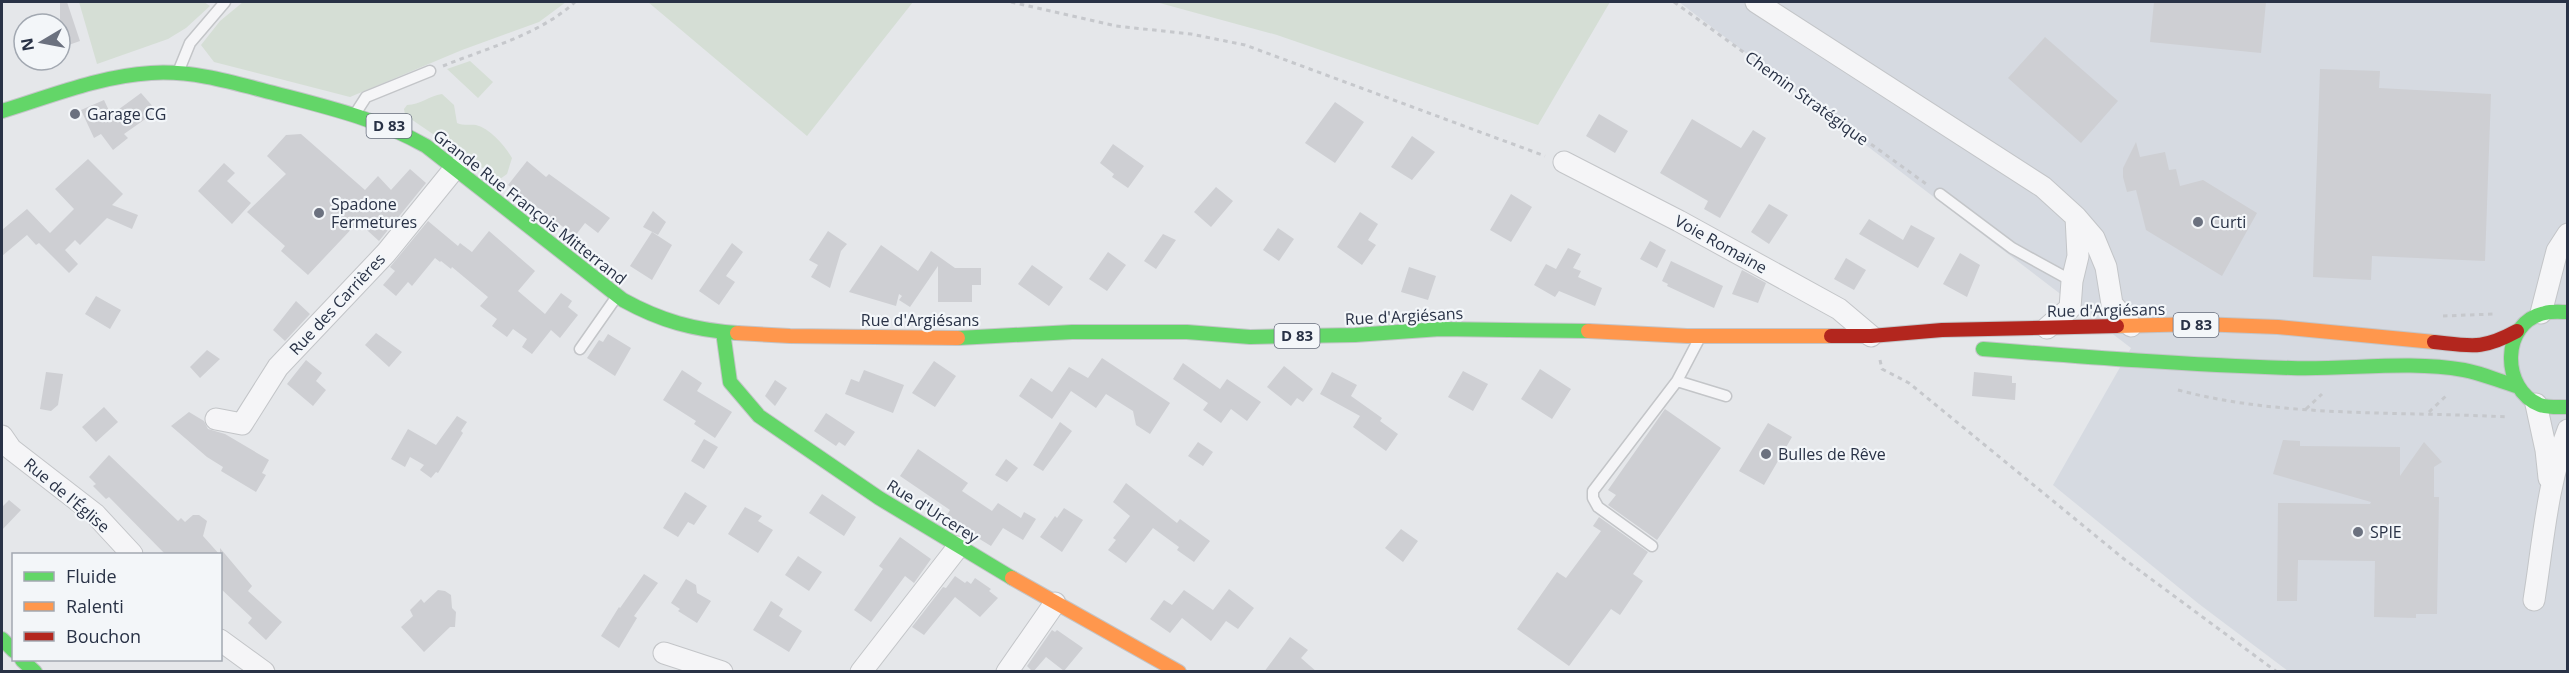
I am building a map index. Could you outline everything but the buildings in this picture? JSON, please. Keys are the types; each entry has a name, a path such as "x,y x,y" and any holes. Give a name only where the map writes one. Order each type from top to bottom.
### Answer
{"main road":[{"name":"Grande Rue François Mitterrand","path":"2,111 129,75 178,73 209,76 355,114 408,135 455,168 617,296 648,314 673,324 723,332"},
{"path":"2541,313 2568,312"},
{"name":"Rue d'Argiésans","path":"723,332 790,336 966,338 1072,332 1187,332 1250,337 1355,335 1440,329 1597,331 1701,336 1871,336 1942,330 2199,324 2278,327 2470,346 2493,344 2517,331 2528,320 2541,313"},
{"path":"2517,331 2509,351 2509,370 2516,386 2538,411 2568,407"},
{"name":"Rue d'Urcerey","path":"723,332 730,382 759,416 879,498 958,547 1179,672"},
{"name":"Rue d'Argiésans","path":"1871,336 1936,346"},
{"path":"1971,349 2137,361 2292,368 2371,368 2404,364 2465,370 2516,386"},
{"path":"23,661 35,672"}],"street":[{"path":"1756,2 2043,187 2094,237 2106,267 2112,304 2131,326"},
{"name":"Voie Romaine","path":"1564,162 1679,221 1839,309 1871,336"},
{"name":"Rue des Carrières","path":"216,419 242,424 278,367 386,252 455,168"},
{"path":"2046,328 2070,308 2072,281 2078,256 2076,217"},
{"path":"2541,313 2557,251 2568,234"},
{"path":"2018,351 2075,345 2112,304"},
{"path":"2070,308 2104,345 2137,361"},
{"path":"2538,411 2551,493"},
{"path":"2534,600 2551,493 2561,446 2568,430"},
{"name":"Rue de l'Église","path":"2,436 11,449 95,514 130,553"},
{"path":"861,672 958,547"},
{"path":"1007,672 1055,603"},
{"path":"222,641 264,672"},
{"path":"664,653 722,672"}],"lane":[{"path":"178,73 190,43 225,2"},
{"path":"355,114 366,97 430,71"},
{"path":"1940,194 2012,248 2072,281"},
{"path":"580,349 617,296"},
{"path":"1652,546 1598,507 1593,498 1593,491 1677,381 1701,336"},
{"path":"1677,381 1725,396"}],"path":[{"path":"430,71 533,30 564,12 575,2"},
{"path":"1011,2 1116,26 1191,34 1245,45 1564,162"},
{"name":"Chemin Stratégique","path":"1674,2 1940,194"},
{"path":"2434,316 2498,312"},
{"path":"1871,336 1882,369 1909,383 2124,559 2277,672"},
{"path":"2172,388 2245,404 2306,409 2538,411"},
{"path":"2306,409 2322,393"}],"shaded area":[{"path":"79,2 204,2 210,6 186,28 168,39 97,64"},
{"path":"243,2 566,2 539,22 462,50 350,97 214,62 201,45 220,21"},
{"path":"648,2 913,2 807,136"},
{"path":"1156,2 1610,2 1538,125 1277,35"},
{"path":"1679,2 2567,2 2567,671 2288,671 2199,604 2053,485 2131,348"},
{"path":"470,61 493,82 478,98 447,69"},
{"path":"442,94 454,105 457,123 482,127 501,143 512,158 507,174 500,179 405,115 404,109 407,105"}],"traffic: fast":[{"path":"2,111 94,82 151,73 184,74 217,79 337,110 391,129 426,146 623,300 651,314 678,323 706,330 737,333"},
{"path":"2568,312 2548,312 2530,319 2520,329 2513,342 2511,357 2518,386 2527,397 2543,406 2568,407"},
{"path":"958,338 1072,332 1187,332 1250,337 1355,335 1440,329 1588,331"},
{"path":"723,332 730,382 759,416 879,498 1012,578"},
{"path":"1983,349 2253,367 2443,367 2470,371 2516,386"},
{"path":"2,639 12,649"},
{"path":"23,661 35,672"}],"traffic: slow":[{"path":"2117,326 2199,324 2278,327 2434,342"},
{"path":"1588,331 1687,336 1831,336"},
{"path":"737,333 790,336 958,338"},
{"path":"1012,578 1179,672"}],"traffic: jam":[{"path":"1831,336 1871,336 1942,330 2117,326"},
{"path":"2434,342 2458,345 2485,344 2517,331"}],"place":[{"name":"Garage CG","path":"75,114"},
{"name":"Spadone Fermetures","path":"319,213"},
{"name":"Curti","path":"2198,222"},
{"name":"Bulles de Rêve","path":"1766,454"},
{"name":"SPIE","path":"2358,532"}]}
